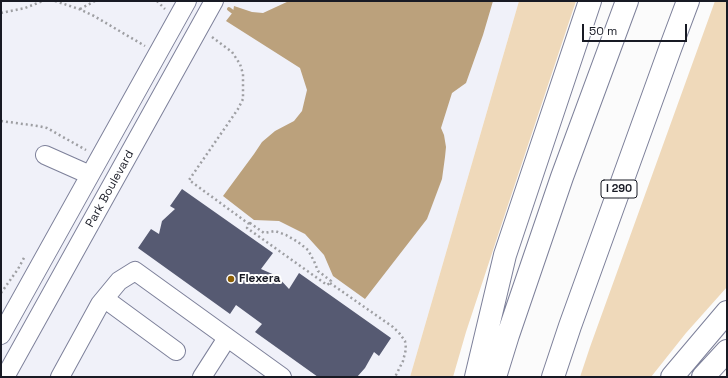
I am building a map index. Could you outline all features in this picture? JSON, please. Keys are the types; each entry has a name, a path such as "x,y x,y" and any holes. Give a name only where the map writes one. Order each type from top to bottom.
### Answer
{"highway":[{"path":"476,377 505,255 590,1"},
{"path":"495,377 562,177 627,1"},
{"name":"I 290","path":"553,377 570,326 688,1"},
{"path":"672,377 727,312"},
{"path":"703,377 727,351"}],"street":[{"name":"Park Boulevard","path":"1,336 90,175 173,14 187,1"},
{"name":"Park Boulevard","path":"5,377 214,1"},
{"path":"45,155 90,175"},
{"path":"60,377 100,304 119,281 135,271 282,377"},
{"path":"105,299 176,351"},
{"path":"202,377 228,338"}],"path":[{"path":"1,13 25,8 43,1"},
{"path":"55,1 94,16 147,47"},
{"path":"79,9 95,1"},
{"path":"157,1 173,14"},
{"path":"198,29 232,52 240,64 243,74 243,99 188,180 249,224 250,223 264,232 275,232 286,235 298,242 308,250 318,271 331,281 330,283 393,327 406,341 403,361 395,377"},
{"path":"1,121 47,128 87,150"},
{"path":"249,224 247,228 327,285 330,283"}],"shaded area":[{"path":"1,1 519,1 410,377 1,377"},
{"path":"289,1 493,1 466,83 452,93 441,128 446,147 442,179 427,219 365,299 333,276 324,255 305,234 279,221 254,220 223,196 262,142 275,131 294,121 302,111 307,90 300,68 226,21 233,12 234,6 252,12 263,13"},
{"path":"519,1 576,1 466,332 453,377 410,377"},
{"path":"715,1 727,1 727,287 686,333 651,377 580,377 590,347"}],"building":[{"name":"Flexera","path":"182,189 273,253 261,269 277,276 289,289 299,273 391,338 379,356 374,352 365,368 357,377 318,377 255,332 262,324 236,305 230,314 138,248 151,229 159,234 162,221 175,209 170,206"}],"waterway":[{"path":"229,9 233,12"}],"place":[{"name":"Flexera","path":"231,279"}]}
